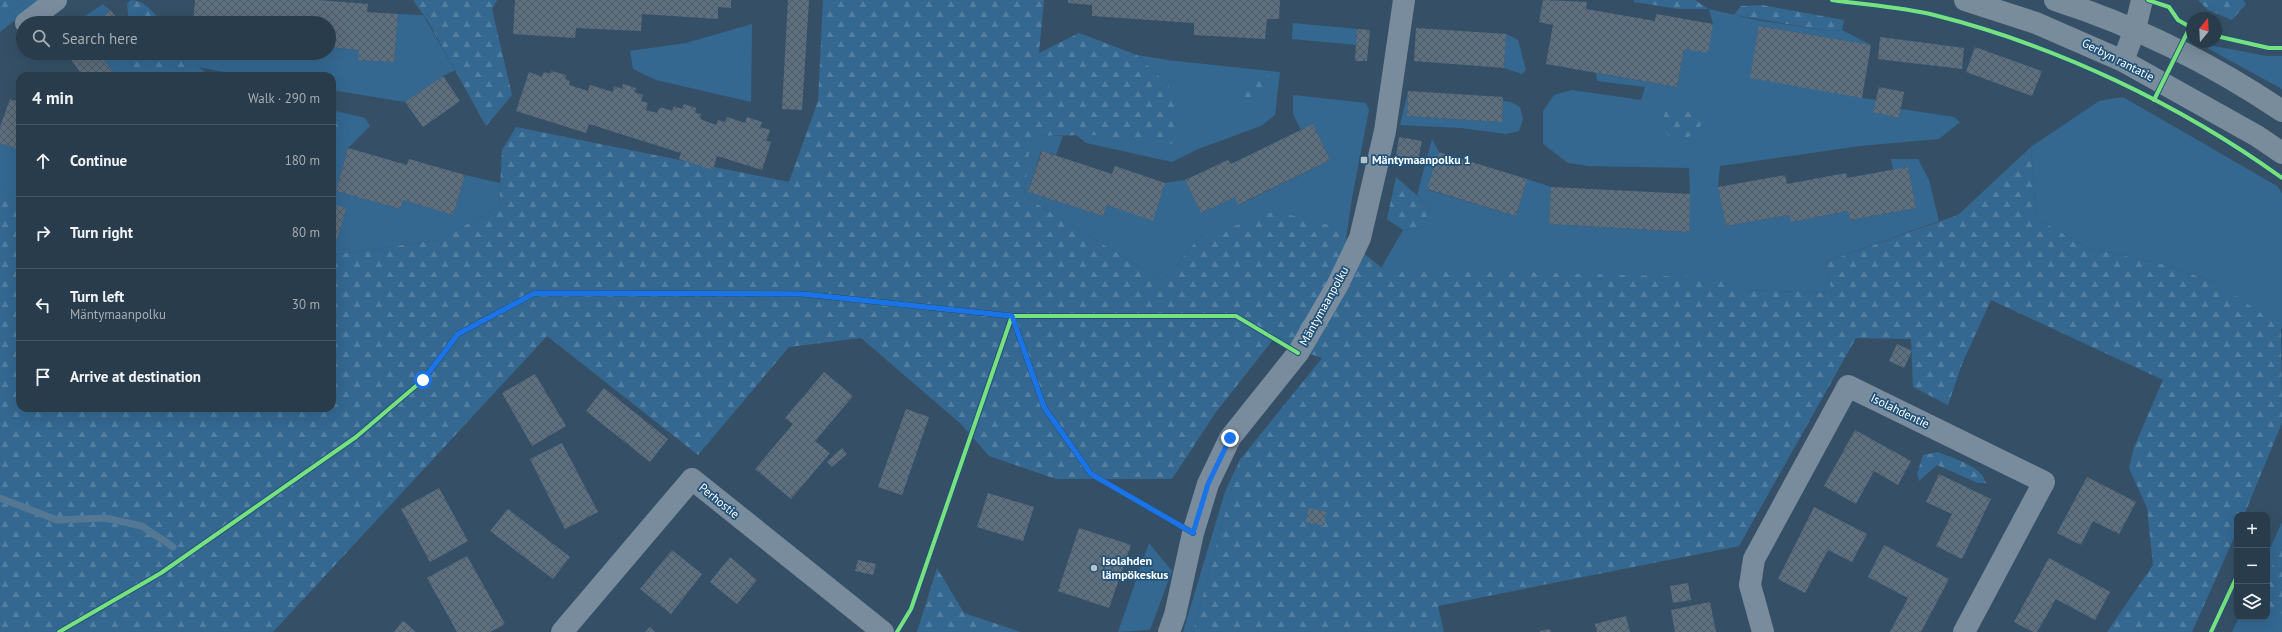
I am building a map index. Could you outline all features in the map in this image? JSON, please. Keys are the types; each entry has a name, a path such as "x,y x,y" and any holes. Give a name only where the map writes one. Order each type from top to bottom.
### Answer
{"main road":[{"name":"Gerbyn rantatie","path":"1965,0 2024,18 2084,42 2123,61 2257,136 2282,153"},
{"path":"2055,0 2100,7 2135,29 2192,56 2251,90 2282,111"},
{"path":"2123,61 2135,29 2142,0"},
{"path":"2084,42 2100,7"}],"street":[{"path":"35,16 56,0"},
{"name":"Mäntymaanpolku","path":"1169,632 1175,615 1193,533 1208,484 1230,438 1298,353 1337,286 1360,238 1385,131 1404,0"},
{"name":"Isolahdentie","path":"1762,632 1750,585 1754,559 1848,386 2044,482 1964,632"},
{"name":"Perhostie","path":"562,632 692,480 884,632"}],"green space":[{"path":"0,0 28,0 0,19"},
{"path":"28,0 41,0 20,16 16,16 16,20 0,32 0,19"},
{"path":"131,0 140,2 157,16 128,16 127,4"},
{"path":"413,0 497,0 492,9 512,95 486,126 429,23"},
{"path":"823,0 1044,0 1039,53 1079,33 1137,55 1177,94 1180,123 1175,144 1092,135 1031,136 1024,196 1163,281 1197,240 1275,211 1329,225 1382,268 1731,278 1744,290 1832,293 1825,262 1958,215 2031,147 2036,218 2088,248 2163,264 2217,283 2281,327 2282,423 2245,512 2234,512 2234,538 2192,632 2107,632 2153,565 2147,508 2129,468 2134,447 2163,380 1991,300 1962,364 1948,405 1913,387 1911,339 1856,338 1739,546 1438,606 1444,632 1193,632 1239,461 1322,358 1272,341 1216,412 1172,479 1056,479 989,456 961,424 861,338 789,347 698,455 547,336 273,632 0,632 0,184 16,204 16,412 336,412 336,254 438,240 499,207 502,150 516,127 789,182 818,101"},
{"path":"1634,0 1695,0 1709,9 1679,9 1634,2"},
{"path":"2198,0 2243,0 2246,4 2232,20 2222,16 2222,12 2213,12 2208,10"},
{"path":"103,4 110,10 104,16 85,16"},
{"path":"1762,5 1844,20 1842,30 1829,31 1734,15 1741,6"},
{"path":"1709,9 1756,20 1829,31 1842,30 1871,45 1759,26 1862,98 1876,100 1873,112 1899,118 1901,109 1954,117 1960,122 1939,139 1860,146 1720,166 1718,187 1726,226 1789,215 1791,222 1848,211 1850,220 1916,208 1908,167 1893,170 1891,159 1918,159 1929,180 1939,221 1825,262 1832,293 1743,290 1381,268 1403,230 1423,228 1430,207 1417,195 1432,139 1439,152 1428,190 1516,216 1527,179 1551,187 1549,224 1688,232 1690,194 1689,168 1589,166 1568,163 1543,144 1543,111 1554,95 1572,90 1641,100 1645,87 1597,81 1596,73 1677,87 1684,49 1713,24"},
{"path":"398,14 423,15 455,70 443,76 405,102 336,91 336,72 225,72 198,67 190,60 336,60 336,48 359,50 359,60 394,62"},
{"path":"1293,23 1357,29 1356,45 1292,39"},
{"path":"752,24 751,102 656,80 633,69 630,51 686,43"},
{"path":"1506,34 1518,40 1526,70 1522,74 1504,68"},
{"path":"2207,48 2222,48 2267,56 2282,56 2282,89"},
{"path":"1137,55 1167,60 1280,72 1275,115 1261,126 1198,149 1172,162 1086,143 1076,135 1092,135 1177,94"},
{"path":"104,60 131,60 132,72 113,72"},
{"path":"131,60 190,60 205,72 132,72"},
{"path":"1267,75 1273,89 1258,98 1242,103 1238,93 1243,81"},
{"path":"1408,91 1407,116 1502,122 1503,101 1511,102 1520,107 1523,119 1519,131 1506,134 1461,128 1400,125"},
{"path":"1293,95 1366,103 1369,110 1352,198 1346,239 1329,225 1197,240 1163,281 1024,196 1030,136 1063,136 1056,155 1041,151 1028,192 1103,216 1107,205 1153,220 1165,183 1185,180 1201,213 1235,197 1239,205 1330,160 1313,124 1301,130 1293,114"},
{"path":"2123,97 2277,186 2282,193 2282,329 2217,283 2163,264 2088,248 2036,218 2031,147 2099,101"},
{"path":"1666,107 1692,109 1703,120 1698,132 1684,139 1671,140 1662,125"},
{"path":"336,111 365,118 370,126 348,148 336,191 336,140 349,129 336,119"},
{"path":"336,119 349,129 336,140"},
{"path":"0,143 16,149 16,204 0,184"},
{"path":"465,175 500,183 499,207 438,240 336,254 336,191 400,209 403,200 453,215"},
{"path":"1396,177 1430,207 1423,228 1403,230 1387,219"},
{"path":"1938,452 1973,467 1979,472 1986,483 1978,483 1937,465 1919,481 1917,474 1923,455"},
{"path":"1239,461 1193,632 1183,632 1225,492"},
{"path":"2282,522 2282,632 2232,632 2238,620 2270,620 2270,548"},
{"path":"1149,543 1172,571 1150,630 1118,632"},
{"path":"2282,546 2282,612 2276,620 2255,623 2254,620 2270,620 2270,570"},
{"path":"937,568 964,613 1021,632 917,632"}],"building":[{"path":"195,0 318,0 368,4 367,12 398,14 394,62 358,60 359,50 336,48 336,16 194,16"},
{"path":"515,0 731,0 731,8 718,7 718,19 642,14 641,31 576,28 575,38 513,34"},
{"path":"788,0 809,0 802,110 782,109"},
{"path":"1068,0 1280,0 1279,19 1267,19 1265,39 1194,35 1194,23 1092,16 1092,5 1068,3"},
{"path":"1543,0 1587,2 1586,9 1655,21 1656,14 1713,24 1708,53 1684,49 1677,87 1546,64 1553,25 1539,22"},
{"path":"110,10 116,16 104,16"},
{"path":"1759,26 1871,45 1862,98 1750,78"},
{"path":"1416,28 1506,34 1504,68 1414,61"},
{"path":"1357,29 1370,30 1367,61 1355,61"},
{"path":"1880,37 1964,48 1962,69 1878,59"},
{"path":"1975,47 2042,71 2032,96 1966,72"},
{"path":"71,60 104,60 113,72 80,72"},
{"path":"551,71 566,75 565,79 570,81 569,85 588,91 590,85 613,92 614,86 622,89 623,84 636,88 634,92 643,95 641,101 648,103 646,110 657,113 660,107 672,111 674,106 682,109 684,104 696,108 695,113 701,114 700,119 716,125 718,120 725,122 727,117 745,123 747,117 762,122 760,127 770,130 766,141 771,142 762,170 717,156 713,170 679,159 681,153 589,124 586,133 516,111 529,72 542,77 544,72 550,74"},
{"path":"443,76 460,101 423,127 405,102"},
{"path":"1879,87 1904,92 1899,118 1873,112"},
{"path":"1408,91 1503,97 1502,122 1407,116"},
{"path":"10,99 16,101 16,149 0,143 0,127"},
{"path":"1313,124 1330,160 1238,205 1235,197 1201,213 1185,180 1228,160 1231,164"},
{"path":"1399,137 1422,141 1418,160 1396,156"},
{"path":"348,148 407,165 409,159 465,175 453,215 403,200 400,209 336,191"},
{"path":"1042,151 1112,174 1115,166 1165,183 1153,221 1107,205 1103,216 1028,192"},
{"path":"1439,152 1527,179 1516,216 1427,189"},
{"path":"1908,167 1916,208 1850,220 1848,211 1791,222 1789,215 1726,226 1718,187 1785,175 1787,184 1846,173 1847,178"},
{"path":"1551,187 1690,194 1689,232 1549,224"},
{"path":"336,205 346,208 336,240"},
{"path":"1897,344 1912,351 1904,368 1889,361"},
{"path":"824,372 853,396 815,441 830,453 791,499 755,469 793,424 785,418"},
{"path":"535,374 566,426 532,446 502,393"},
{"path":"604,388 668,439 650,462 586,411"},
{"path":"906,409 929,417 902,495 878,487"},
{"path":"1855,430 1911,461 1898,485 1874,471 1856,504 1824,486"},
{"path":"562,443 598,512 565,529 530,459"},
{"path":"842,448 847,454 832,467 827,462"},
{"path":"1939,474 1991,499 1962,559 1936,546 1952,514 1926,502"},
{"path":"2087,477 2136,502 2119,534 2093,521 2081,545 2057,533"},
{"path":"439,488 468,541 430,562 401,509"},
{"path":"988,493 1034,507 1023,541 977,527"},
{"path":"1814,507 1867,534 1852,562 1828,550 1805,593 1778,579"},
{"path":"1309,508 1326,512 1324,526 1306,522"},
{"path":"508,509 570,557 553,579 490,531"},
{"name":"Isolahden lämpökeskus","path":"1079,528 1131,545 1109,608 1058,591"},
{"path":"1884,545 1949,579 1921,632 1890,632 1908,598 1868,577"},
{"path":"672,550 702,574 671,614 640,589"},
{"path":"467,556 505,624 490,632 457,632 427,578"},
{"path":"730,557 757,580 737,604 710,582"},
{"path":"2049,558 2110,592 2095,620 2056,599 2037,632 2033,632 2014,622"},
{"path":"858,560 876,564 873,575 855,571"},
{"path":"1688,583 1691,600 1673,603 1670,586"},
{"path":"1710,602 1716,632 1675,632 1671,610"},
{"path":"1626,616 1630,632 1597,632 1595,624"},
{"path":"403,621 416,632 394,632"},
{"path":"650,627 655,632 645,632"},
{"path":"1550,629 1551,632 1540,632 1540,631"}],"waterway":[{"path":"0,498 57,520 105,518 142,526 173,547"}],"cycle path":[{"path":"1832,0 1896,8 1934,15 2025,43 2071,61 2116,80 2159,102 2243,151 2282,178"},
{"path":"2148,0 2169,7 2178,20 2186,25"},
{"path":"2154,100 2186,35"},
{"path":"2222,37 2269,48 2282,48"},
{"path":"59,632 161,573 356,437 423,380 458,334 535,293 803,294 1012,316 1236,316 1298,353"},
{"path":"1012,316 1044,407 1091,474 1193,533"},
{"path":"897,632 911,609 1012,316"},
{"path":"2211,632 2234,582"}],"place":[{"name":"Mäntymaanpolku 1","path":"1364,160"},
{"name":"Isolahden lämpökeskus","path":"1094,568"}],"route":[{"path":"423,380 458,334 535,293 803,294 1012,316 1044,407 1091,474 1193,533 1208,484 1230,438"}]}
